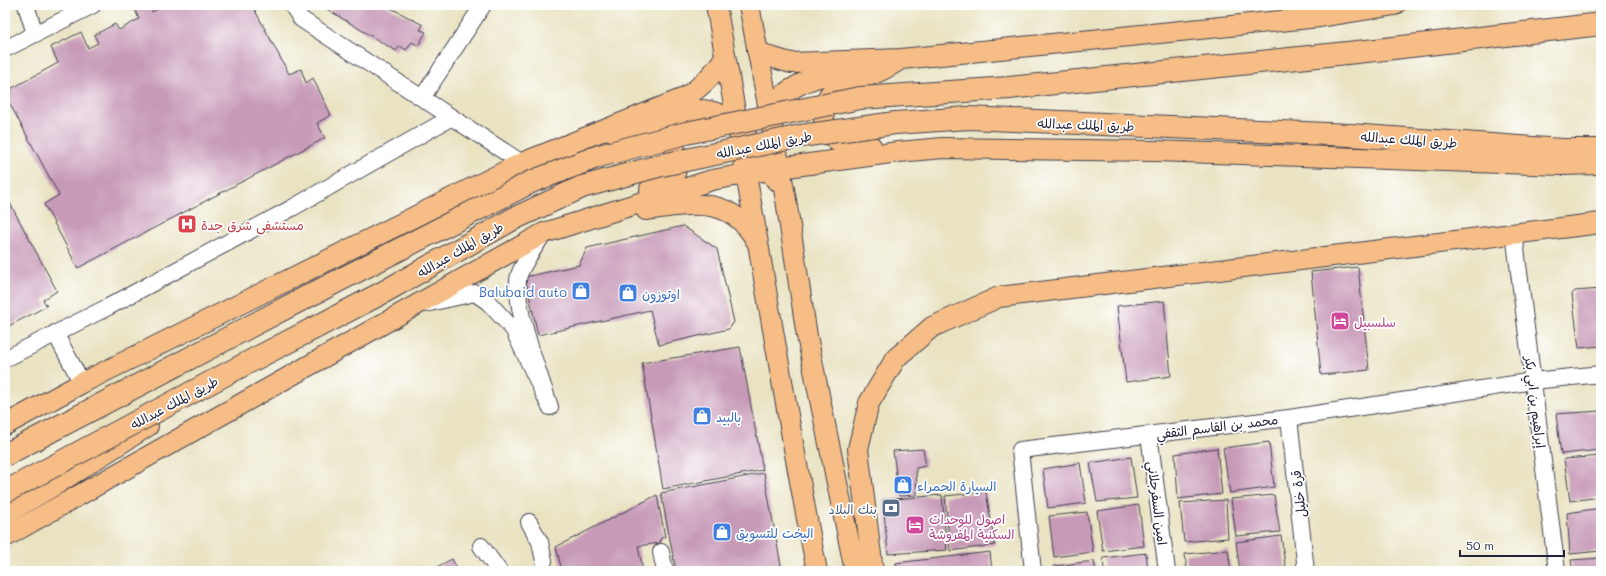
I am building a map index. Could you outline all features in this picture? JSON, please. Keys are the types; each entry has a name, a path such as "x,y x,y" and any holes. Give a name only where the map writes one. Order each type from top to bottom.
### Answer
{"highway":[{"path":"5,455 291,305 531,182 600,156 686,133 860,98 1008,88 1376,50 1601,24"},
{"name":"طريق الملك عبدالله","path":"5,492 246,363 382,293 513,219 582,187 662,165 801,136 895,123 970,118 1350,135 1562,150 1601,150"}],"main road":[{"path":"716,5 792,442 817,571"},
{"path":"749,5 769,109 774,169 786,200 807,336 855,571"},
{"path":"757,50 773,58 791,63 901,59 1320,17 1395,5"},
{"path":"5,425 82,383 522,163 684,98 705,83 716,71 725,57"},
{"path":"746,175 758,127 769,109 786,92 819,76 901,59"},
{"path":"898,152 884,148 852,147 844,145 832,136 824,123 823,115 826,100 836,87 850,80 874,74 901,59"},
{"path":"598,133 697,110 717,112 726,116 738,127 774,169"},
{"path":"594,217 609,204 628,194 664,186 674,175 678,162 672,143 668,138 657,131 650,130 598,133"},
{"path":"5,537 544,233 712,180 774,169 898,152 942,148 1163,152 1553,165 1601,164"},
{"path":"594,217 693,204 710,206 729,213 738,219 746,226 758,244"},
{"path":"874,571 858,449 869,403 896,358 932,326 999,297 1601,222"},
{"path":"5,514 55,485 246,363"}],"street":[{"path":"26,5 35,34"},
{"path":"5,49 93,5"},
{"path":"292,5 301,19 522,163"},
{"path":"422,98 483,5"},
{"path":"5,359 292,208 452,117"},
{"path":"418,305 475,293 488,302 513,329 550,407 523,324 517,287 520,274 544,233"},
{"name":"إبراهيم بن ابي بكر","path":"1514,233 1557,571"},
{"path":"55,334 82,383"},
{"name":"محمد بن القاسم الثقفي","path":"1033,571 1020,450 1289,418 1533,381 1601,374"},
{"name":"قرة خليل","path":"1289,418 1306,571"},
{"name":"امين السفرجلاني","path":"1149,434 1167,571"},
{"path":"529,522 540,542 544,561"},
{"path":"481,546 498,571"},
{"path":"661,552 665,571"}],"building":[{"path":"133,5 149,5 152,12 165,5 252,5 289,74 301,69 306,83 313,78 331,115 317,123 325,138 78,268 44,204 59,195 5,95 5,92 58,63 51,47 81,32 88,48 98,43 94,35 115,24 119,30 139,19"},
{"path":"320,5 385,5 423,25 420,30 426,32 418,46 412,42 406,50 400,46 396,51"},
{"path":"5,194 57,291 43,300 47,306 5,328"},
{"name":"اوتوزون","path":"683,226 717,249 734,322 729,329 659,345 650,310 538,335 525,277 579,265 587,248"},
{"name":"سلسبيل","path":"1358,267 1369,370 1321,375 1311,272"},
{"path":"1601,289 1601,346 1579,348 1572,294 1575,291"},
{"path":"1164,301 1171,376 1126,382 1117,306"},
{"name":"بالبيد","path":"740,347 763,470 663,489 642,363"},
{"path":"1600,411 1601,450 1561,454 1556,414"},
{"path":"1269,442 1274,487 1230,493 1223,448"},
{"path":"1217,448 1222,494 1178,499 1175,454"},
{"path":"923,449 926,466 916,468 917,495 899,496 893,451"},
{"path":"1601,456 1601,497 1570,501 1564,459"},
{"path":"1131,457 1137,498 1097,502 1090,463"},
{"path":"1080,463 1086,503 1048,508 1043,469"},
{"name":"اليخت للتسويق","path":"764,473 782,571 676,571 661,493"},
{"path":"986,492 995,545 950,551 945,496"},
{"path":"657,495 665,537 661,538 660,543 638,546 643,571 562,571 556,547"},
{"name":"اصول للوحدات السكنية المفروشة","path":"942,495 947,550 888,554 883,500"},
{"path":"1274,495 1280,532 1236,536 1231,499"},
{"path":"1226,500 1228,538 1184,542 1180,503"},
{"path":"1139,505 1144,546 1103,551 1097,511"},
{"path":"1601,508 1601,551 1570,554 1567,513"},
{"path":"1087,512 1093,552 1054,557 1049,516"},
{"path":"1281,536 1286,571 1240,571 1236,542"},
{"path":"1228,550 1231,571 1187,571 1185,554"},
{"path":"990,552 992,571 897,571 896,563"},
{"path":"1146,553 1148,571 1104,571 1103,558"},
{"path":"1601,558 1601,571 1573,571 1571,560"},
{"path":"452,559 458,571 429,571"},
{"path":"1094,561 1096,571 1054,571 1054,566"}],"place":[{"name":"مستشفى شرق جدة","path":"187,224"},
{"name":"Balubaid auto","path":"581,291"},
{"name":"اوتوزون","path":"628,293"},
{"name":"سلسبيل","path":"1340,321"},
{"name":"بالبيد","path":"702,416"},
{"name":"السيارة الحمراء","path":"903,485"},
{"name":"بنك البلاد","path":"891,508"},
{"name":"اصول للوحدات السكنية المفروشة","path":"915,525"},
{"name":"اليخت للتسويق","path":"722,532"}]}
